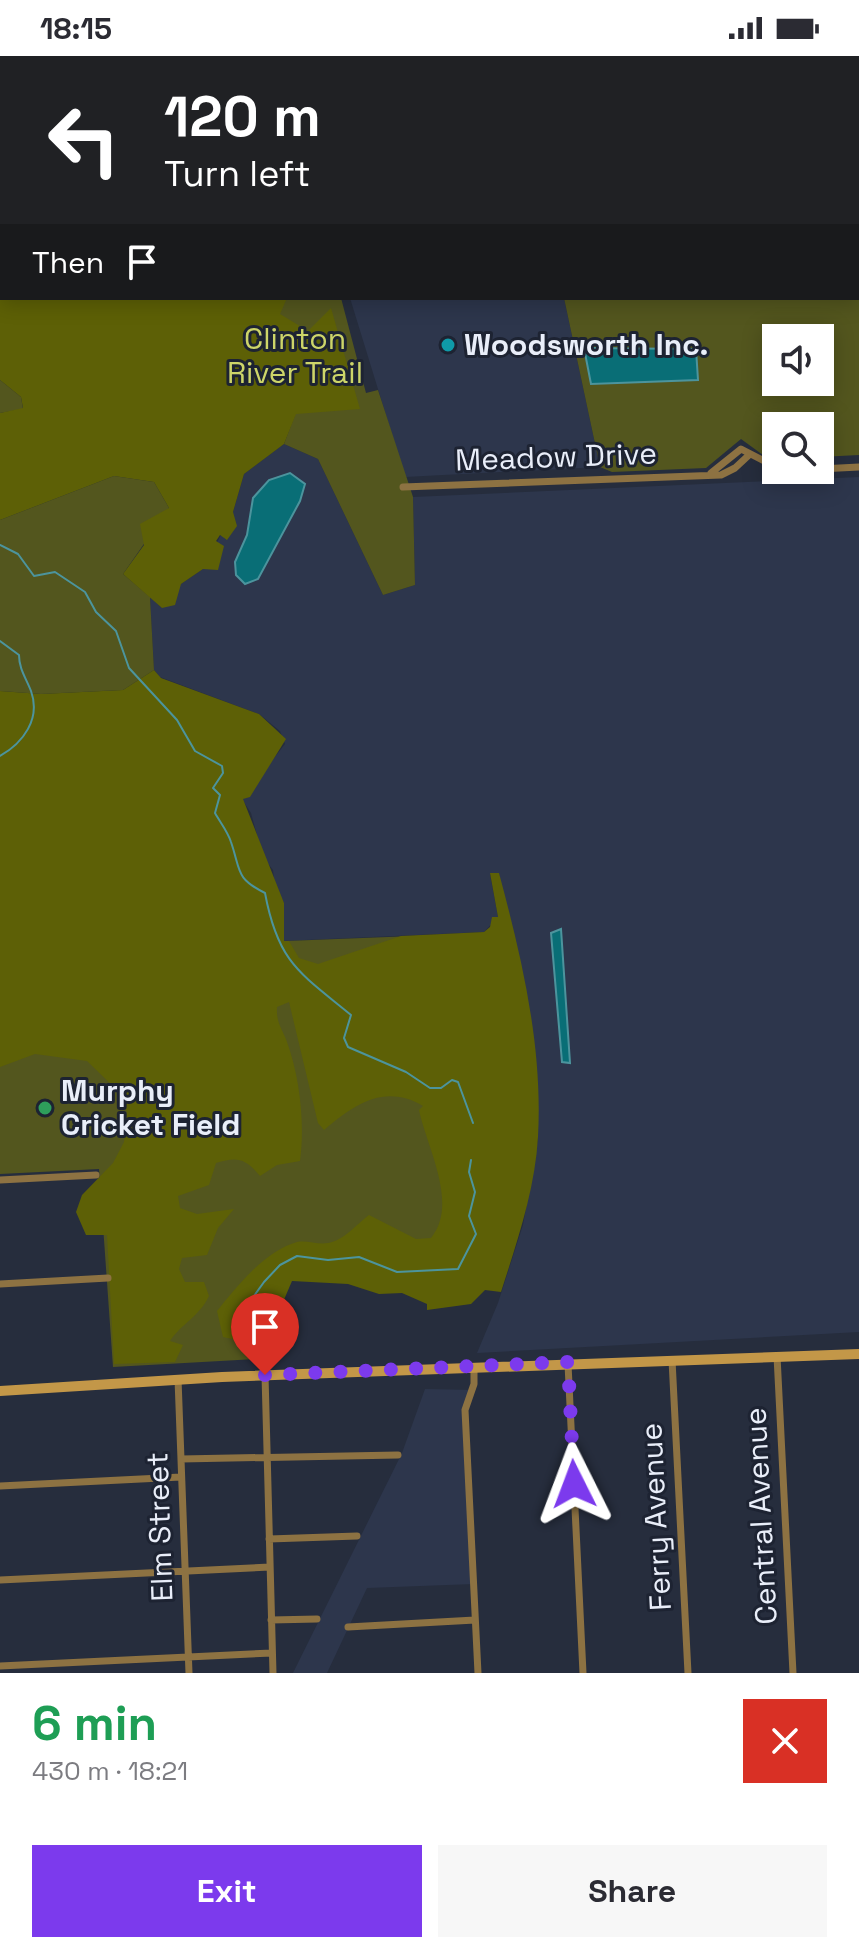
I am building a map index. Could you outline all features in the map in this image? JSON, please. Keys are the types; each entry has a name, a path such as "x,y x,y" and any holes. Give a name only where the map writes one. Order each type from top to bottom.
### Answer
{"main road":[{"path":"0,1391 265,1375 859,1354"}],"street":[{"path":"711,473 741,449 762,461"},
{"name":"Meadow Drive","path":"403,487 726,474 749,455"},
{"path":"834,468 859,467"},
{"path":"0,1180 96,1175"},
{"path":"0,1284 108,1278"},
{"name":"Central Avenue","path":"777,1356 793,1673"},
{"name":"Ferry Avenue","path":"672,1359 688,1673"},
{"path":"568,1362 583,1673"},
{"path":"474,1369 474,1384 465,1410 478,1673"},
{"path":"265,1375 273,1673"},
{"name":"Elm Street","path":"178,1379 189,1673"},
{"path":"181,1459 398,1455"},
{"path":"0,1486 181,1477"},
{"path":"269,1539 357,1536"},
{"path":"0,1580 270,1567"},
{"path":"271,1620 317,1619"},
{"path":"348,1627 475,1620"},
{"path":"0,1666 272,1653"}],"shaded area":[{"path":"351,300 564,300 600,467 405,477"},
{"path":"584,348 696,349 698,380 591,384"},
{"path":"284,444 318,459 383,595 415,585 413,497 762,481 762,484 834,484 834,478 859,477 859,1332 477,1353 498,1303 523,1225 538,1139 499,873 490,874 498,917 484,932 283,941 284,903 275,887 273,870 263,857 251,813 242,799 250,796 260,776 285,744 280,731 259,714 160,677 154,670 150,597 162,608 181,584 203,569 233,512 244,474"},
{"path":"290,473 305,484 300,501 258,579 245,584 236,575 235,562 247,535 253,498 269,480"},
{"path":"561,929 570,1063 562,1062 551,933"},
{"path":"425,1389 473,1390 468,1403 474,1584 367,1588 327,1673 293,1673 402,1453"}],"green space":[{"name":"Clinton River Trail","path":"0,300 286,300 280,314 308,331 331,308 360,409 296,414 284,444 244,474 233,512 237,526 227,540 220,535 216,541 224,546 218,570 203,569 181,584 175,605 162,608 123,574 144,545 140,524 169,508 154,482 114,476 0,520 0,413 23,408 21,397 0,380"},
{"name":"Clinton River Trail","path":"263,300 342,300 366,393 378,390 413,497 415,585 383,595 318,459 284,444 295,415"},
{"path":"564,300 859,300 859,455 834,456 834,412 762,412 762,454 741,439 706,468 612,472 600,467"},
{"path":"0,380 21,397 23,409 0,413"},
{"path":"114,476 154,482 169,508 123,574 150,597 154,670 123,690 41,694 0,691 0,520"},
{"path":"154,670 161,678 259,714 286,739 250,797 243,799 284,903 284,941 289,941 299,958 318,964 401,936 484,932 490,927 492,917 498,917 490,873 499,873 529,1004 539,1103 533,1177 501,1292 485,1290 471,1304 427,1310 427,1304 402,1293 379,1294 348,1284 292,1281 283,1302 269,1311 259,1337 238,1340 223,1337 217,1311 252,1270 274,1253 297,1242 334,1242 369,1215 416,1239 431,1238 439,1224 442,1209 442,1193 419,1110 423,1106 409,1099 382,1097 358,1105 324,1130 318,1123 289,1002 277,1007 277,1013 298,1086 302,1117 300,1161 277,1165 260,1176 241,1160 216,1163 209,1185 178,1196 180,1208 197,1214 234,1209 218,1228 207,1255 182,1258 179,1269 185,1282 204,1282 209,1296 170,1341 183,1345 175,1362 114,1364 107,1235 86,1235 76,1212 82,1195 113,1163 124,1142 127,1112 118,1091 87,1061 35,1054 0,1067 0,691 41,694 123,690"},
{"path":"0,929 83,949 490,933 491,1235 253,1278 256,1359 113,1367 99,1169 0,1174"}],"waterway":[{"path":"0,545 18,554 34,576 55,572 85,592 96,612 116,631 129,668 177,720 195,751 222,766 223,773 213,788 220,795 215,813 230,838 240,873 248,883 265,893 277,936 294,964 351,1015 344,1038 348,1047 406,1072 430,1088 441,1088 452,1080 458,1082 473,1123"},
{"path":"0,641 19,655 34,711 23,737 0,756"},
{"path":"246,1321 249,1303 264,1282 280,1265 297,1256 328,1260 359,1257 397,1272 458,1269 476,1234 469,1216 475,1192 469,1172 471,1160"}],"place":[{"name":"Woodsworth Inc.","path":"448,345"},
{"name":"Murphy Cricket Field","path":"45,1108"}],"route":[{"path":"265,1375 474,1369 568,1362 574,1484"}]}
